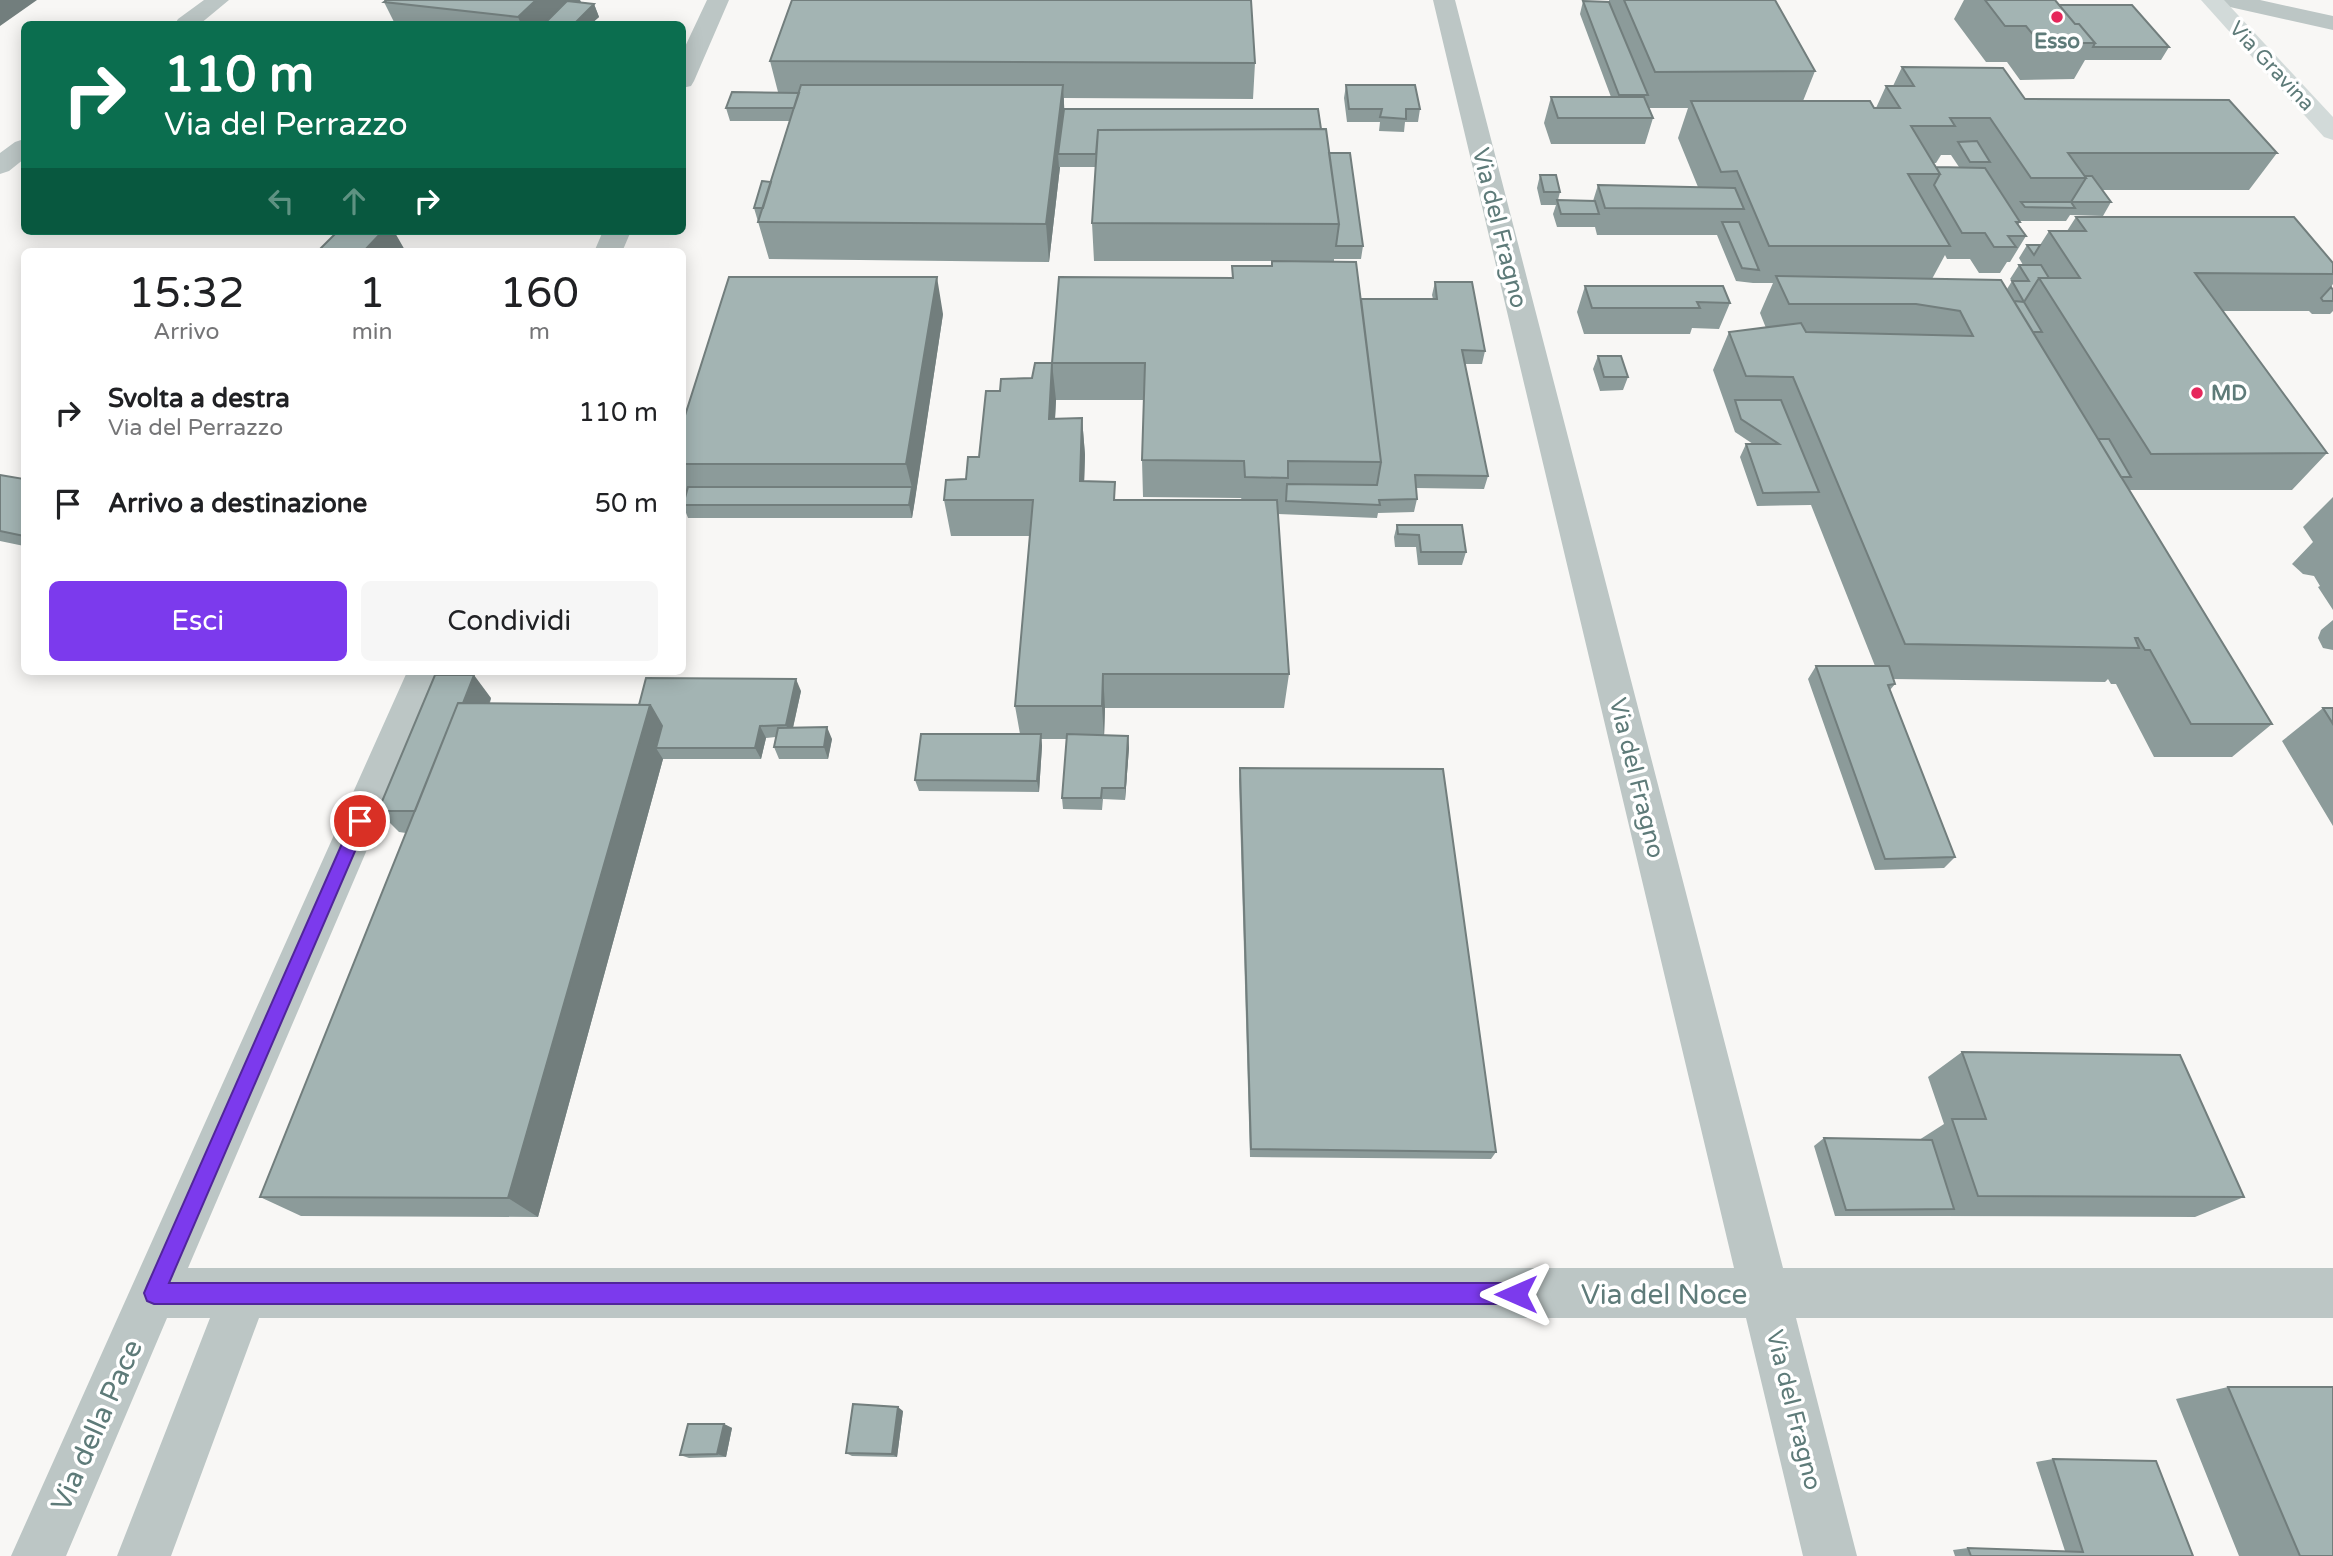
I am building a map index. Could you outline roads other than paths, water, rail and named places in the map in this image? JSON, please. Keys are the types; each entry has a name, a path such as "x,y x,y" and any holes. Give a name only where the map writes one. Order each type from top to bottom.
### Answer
{"main road":[{"name":"Via Gravina","path":"2212,0 2333,132"}],"street":[{"path":"190,21 218,0"},
{"path":"686,72 718,0"},
{"name":"Via del Fragno","path":"1444,0 1830,1556"},
{"path":"2228,0 2333,23"},
{"path":"0,166 21,149"},
{"name":"Via della Pace","path":"38,1556 424,675"},
{"name":"Via del Noce","path":"154,1293 2333,1293"},
{"path":"145,1556 244,1293"}],"place":[{"name":"Esso","path":"2057,17"},
{"name":"MD","path":"2197,393"}]}
